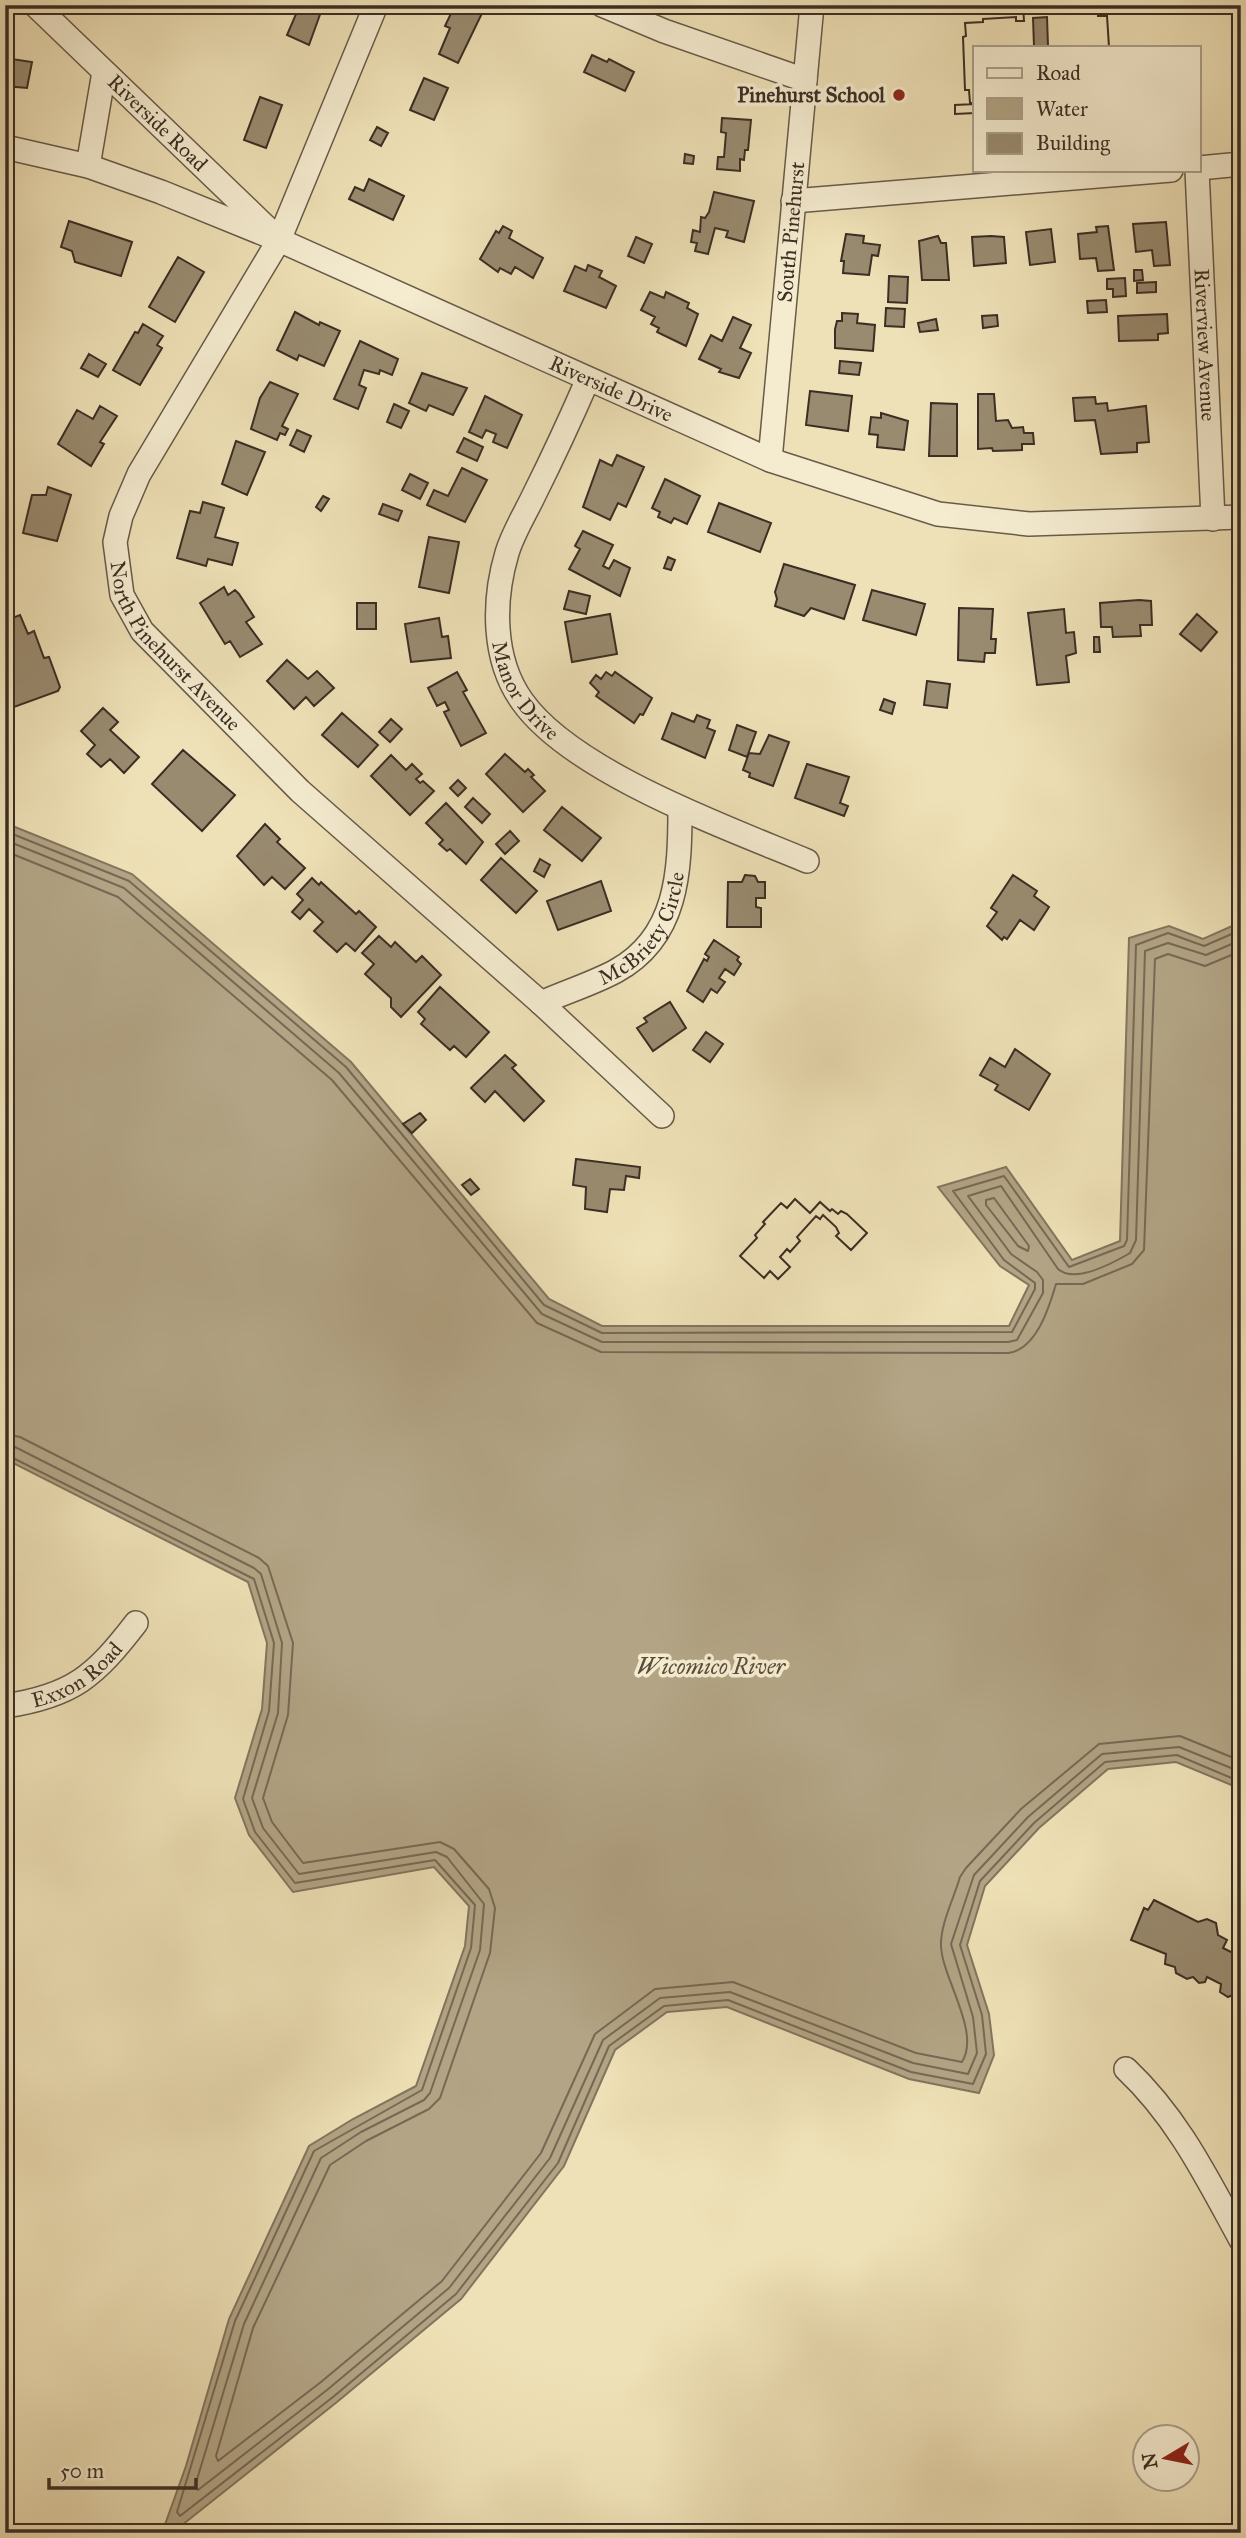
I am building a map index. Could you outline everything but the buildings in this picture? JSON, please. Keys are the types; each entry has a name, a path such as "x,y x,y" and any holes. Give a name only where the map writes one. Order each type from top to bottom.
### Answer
{"street":[{"name":"Riverside Road","path":"35,5 279,240"},
{"name":"North Pinehurst Avenue","path":"376,5 279,240 139,474 121,516 116,542 122,595 142,631 300,791 541,1003 662,1116"},
{"path":"602,5 664,32 805,80"},
{"name":"South Pinehurst","path":"770,460 812,5"},
{"path":"88,166 104,72"},
{"name":"Riverside Drive","path":"5,147 88,166 161,192 279,240 770,460 938,514 1029,524 1241,517"},
{"path":"1200,169 1241,164"},
{"path":"793,201 1147,172"},
{"name":"Riverview Avenue","path":"1198,172 1213,519"},
{"name":"Manor Drive","path":"588,379 508,551 497,598 498,635 507,668 522,701 546,727 579,752 680,808 807,861"},
{"name":"McBriety Circle","path":"541,1003 616,971 654,939 666,915 680,872 680,808"},
{"name":"Exxon Road","path":"5,1706 46,1700 68,1688 104,1664 136,1623"},
{"path":"1126,2069 1147,2089 1180,2130 1241,2240"}],"water":[{"name":"Wicomico River","path":"5,823 132,874 351,1062 549,1299 602,1326 1009,1326 1029,1285 1000,1266 938,1187 1006,1167 1072,1260 1120,1241 1129,938 1169,926 1203,939 1241,922 1241,1789 1176,1762 1108,1769 1039,1828 985,1886 967,1945 989,2014 994,2055 979,2093 909,2079 727,2007 667,2012 615,2050 564,2166 461,2299 172,2533 162,2533 186,2466 229,2319 309,2146 416,2086 465,1946 469,1906 434,1867 293,1892 249,1835 235,1798 262,1709 267,1643 248,1582 5,1459"}],"place":[{"name":"Pinehurst School","path":"899,95"}]}
